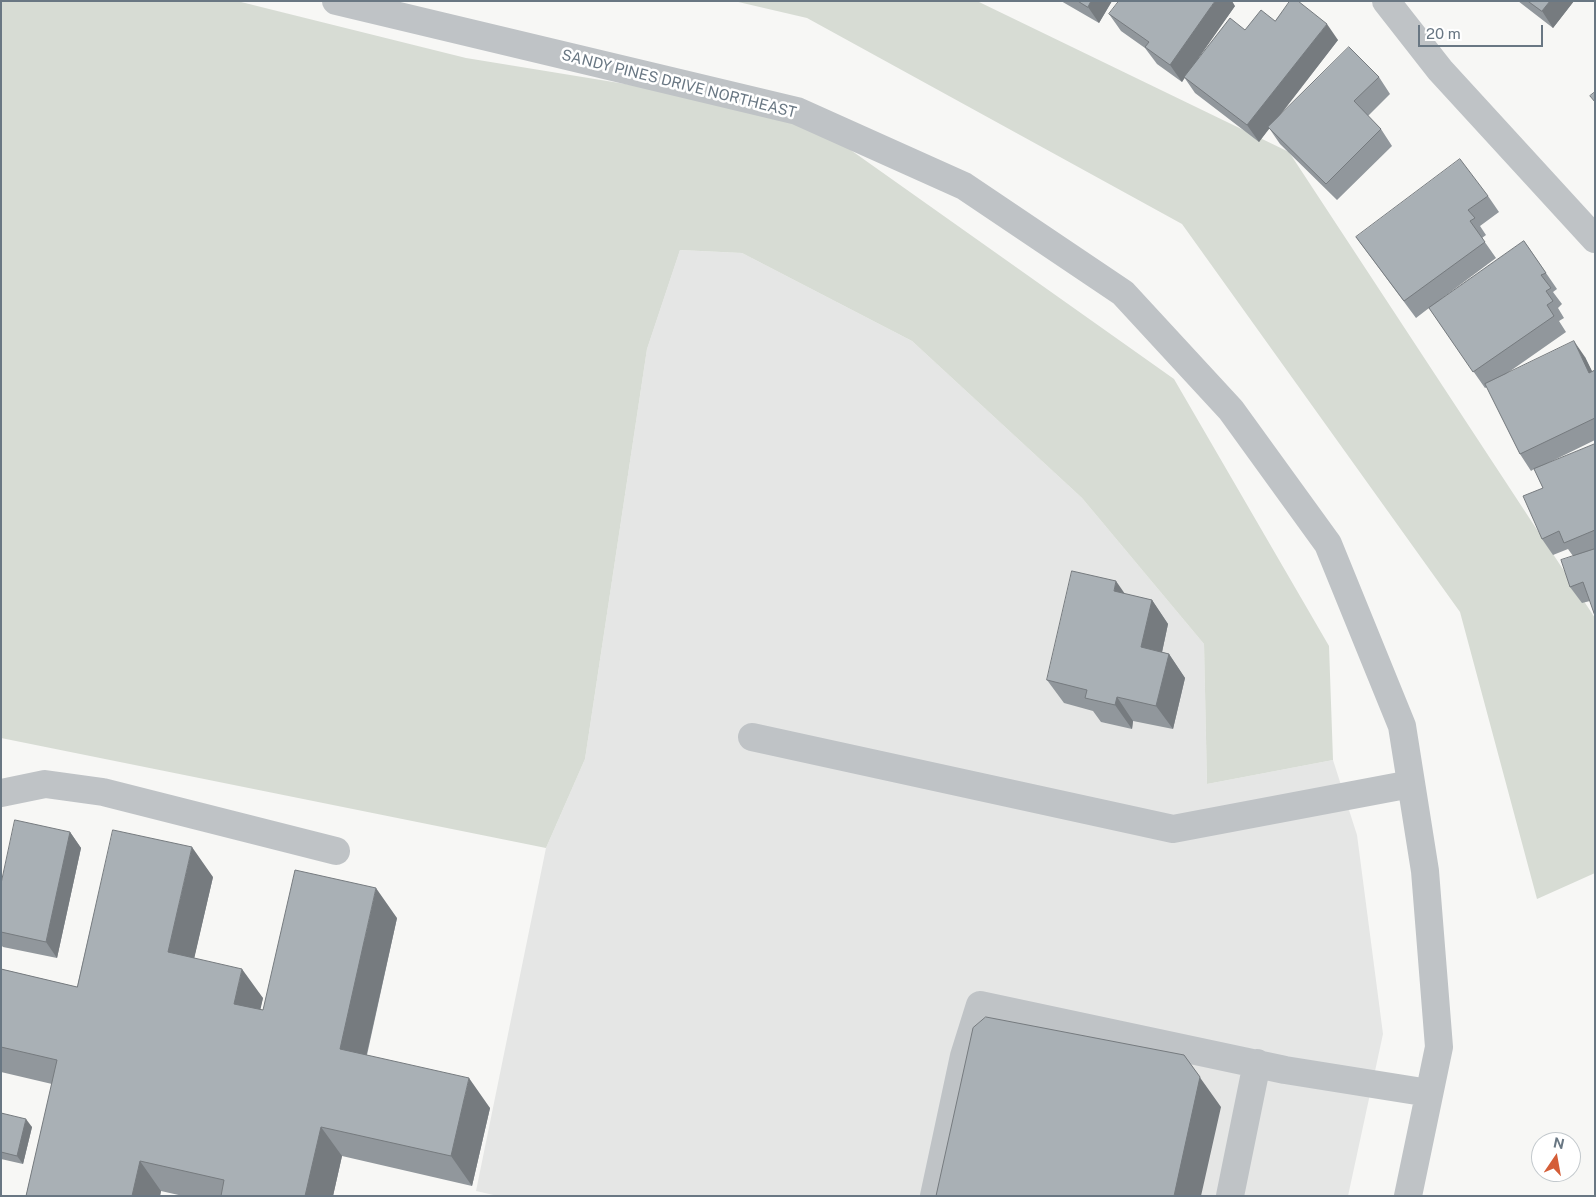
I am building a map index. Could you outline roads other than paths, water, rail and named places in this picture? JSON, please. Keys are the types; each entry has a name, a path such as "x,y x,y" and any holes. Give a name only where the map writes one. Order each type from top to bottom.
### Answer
{"street":[{"name":"SANDY PINES DRIVE NORTHEAST","path":"336,1 797,111 964,186 1123,293 1231,410 1328,544 1402,726 1425,871 1439,1047 1408,1196"},
{"path":"1386,1 1440,70 1595,239"},
{"path":"752,737 1173,829 1411,784"},
{"path":"1,794 46,784 103,792 336,851"},
{"path":"934,1196 964,1056 980,1005 1257,1063 1429,1093"},
{"path":"1230,1196 1257,1063"}]}
